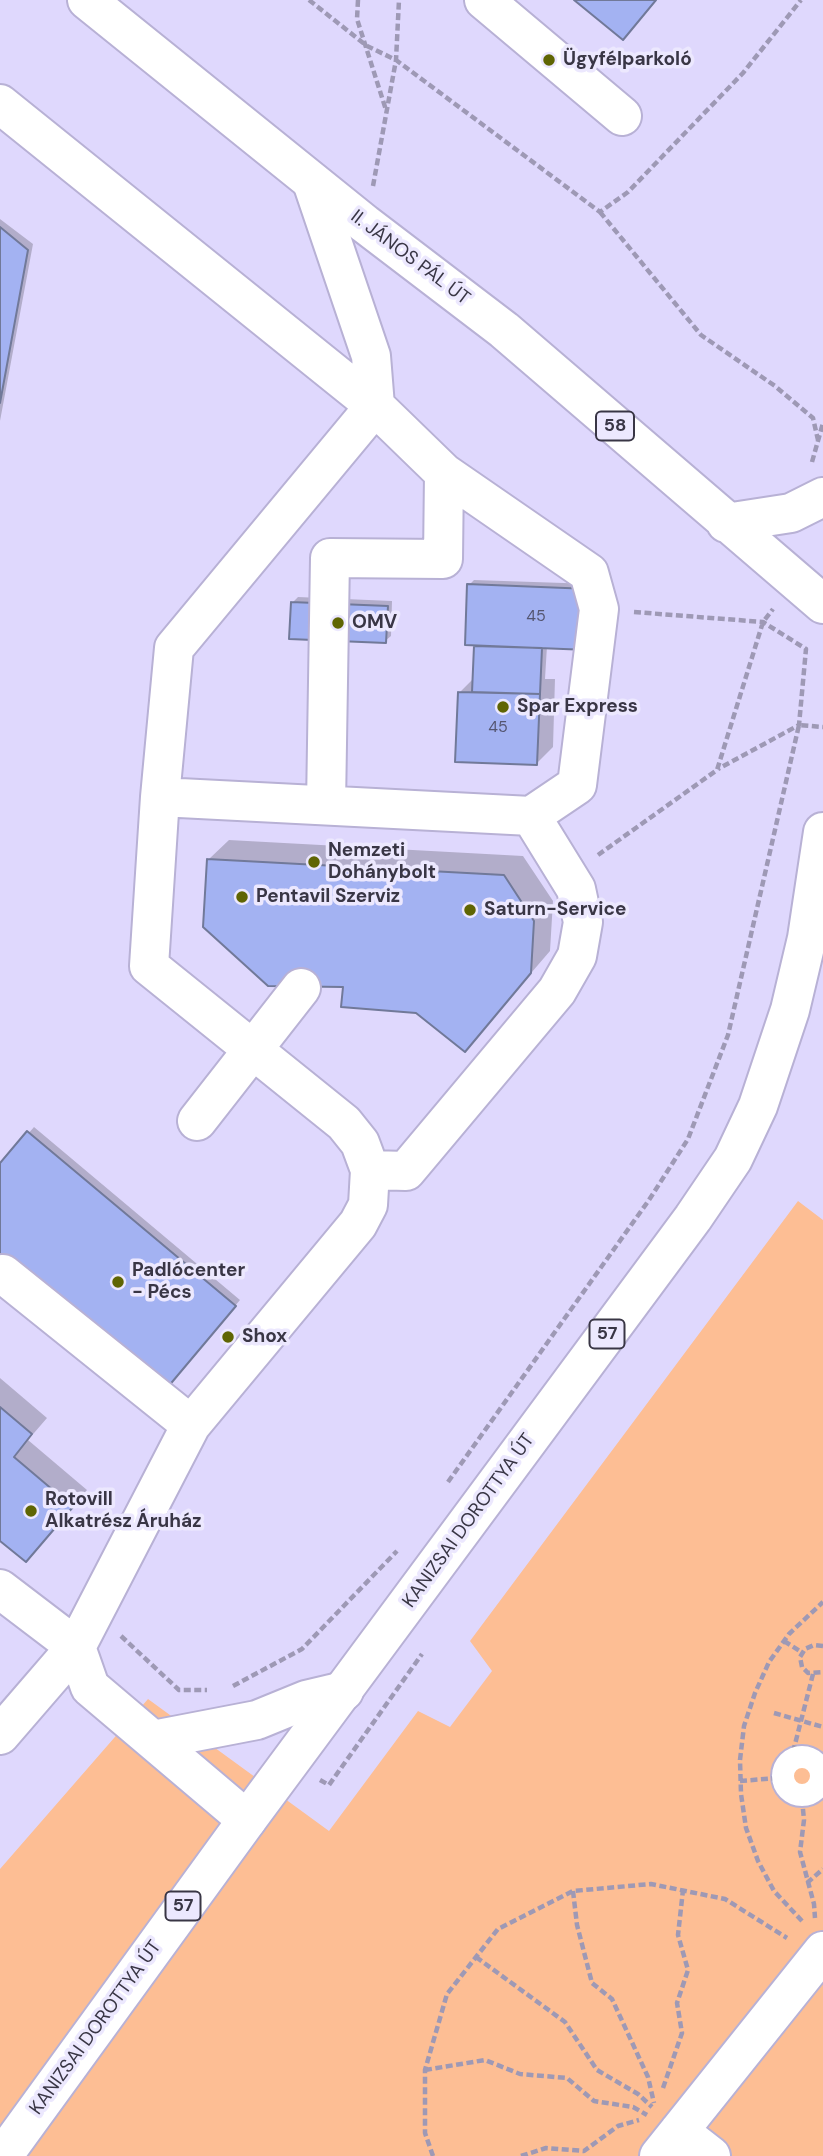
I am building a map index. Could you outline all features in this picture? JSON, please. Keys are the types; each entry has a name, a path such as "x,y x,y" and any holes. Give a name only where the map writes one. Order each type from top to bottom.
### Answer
{"street":[{"name":"II. JÁNOS PÁL ÚT","path":"88,0 312,182 504,330 726,523"},
{"path":"484,0 622,116"},
{"path":"0,104 374,406 444,473 589,573 599,609 578,785 531,816 160,797"},
{"path":"0,1735 76,1647 191,1426 358,1224 368,1205 370,1170 360,1143 344,1123 149,966 160,797 174,648 374,406 371,356 312,182"},
{"path":"326,805 330,558 443,559 444,473"},
{"path":"726,523 791,513 823,497"},
{"name":"58","path":"726,523 823,604"},
{"path":"370,1170 406,1171 557,991 569,973 581,942 581,904 569,876 531,816"},
{"name":"KANIZSAI DOROTTYA ÚT","path":"3,2156 247,1820 685,1230 733,1159 758,1106 790,1010 807,938 823,832"},
{"path":"197,1121 301,988"},
{"path":"3,1274 191,1426"},
{"path":"0,1589 76,1647 90,1687 247,1820"},
{"path":"153,1740 257,1720 306,1700 344,1691"},
{"path":"711,2156 665,2132 818,1946"}],"path":[{"path":"309,0 367,46 396,60"},
{"path":"358,0 357,19 386,112"},
{"path":"365,224 380,156 396,60 399,0"},
{"path":"600,212 701,335 775,386 813,418 818,440"},
{"path":"442,1490 649,1200 688,1139 729,1035 799,725 807,649 764,622 599,609"},
{"path":"717,770 764,622"},
{"path":"569,876 717,770 799,725 823,727"},
{"path":"225,1689 302,1649 402,1545"},
{"path":"818,1946 774,1891 758,1861 746,1828 740,1781 744,1726 769,1662 784,1641 823,1602"},
{"path":"95,1612 179,1690 214,1689"},
{"path":"784,1641 803,1653"},
{"path":"823,1646 814,1645 803,1653 802,1667 813,1674 823,1672"},
{"path":"813,1674 801,1721 804,1820 800,1852 814,1904 818,1946"},
{"path":"774,1713 823,1727"},
{"path":"740,1781 803,1779"},
{"path":"807,1884 823,1869"},
{"path":"433,2156 425,2133 425,2070 447,1994 498,1929 573,1891 652,1884 725,1899 818,1946"},
{"path":"665,2132 682,2033 677,2003 688,1970 678,1935 683,1890"},
{"path":"573,1891 577,1925 592,1983 612,1999 648,2077 665,2132"},
{"path":"476,1957 565,2022 597,2070 638,2094 665,2132"},
{"path":"425,2070 485,2060 520,2074 567,2078 594,2101 633,2107 650,2116 618,2126 584,2151 546,2148 521,2156"}],"shaded area":[{"path":"798,1201 823,1220 823,2156 0,2156 0,1869 148,1699 329,1831 418,1711 450,1727 492,1671 470,1641"}],"building":[{"path":"574,0 656,0 623,40"},
{"path":"0,227 28,250 0,403"},
{"path":"467,584 590,589 588,650 465,645"},
{"name":"OMV","path":"291,602 388,606 386,643 289,639"},
{"path":"474,646 542,648 540,694 472,692"},
{"path":"458,692 540,694 537,765 455,762"},
{"path":"207,859 504,875 534,921 531,973 465,1052 416,1013 341,1007 343,987 268,986 203,927"},
{"name":"Padlócenter - Pécs","path":"27,1131 236,1306 162,1394 0,1259 0,1163"},
{"path":"0,1407 32,1434 14,1457 73,1507 26,1562 0,1541"}],"place":[{"name":"Ügyfélparkoló","path":"549,60"},
{"name":"OMV","path":"338,623"},
{"name":"Spar Express","path":"503,707"},
{"name":"Nemzeti Dohánybolt","path":"314,862"},
{"name":"Pentavil Szerviz","path":"242,897"},
{"name":"Saturn-Service","path":"470,910"},
{"name":"Padlócenter - Pécs","path":"118,1282"},
{"name":"Shox","path":"228,1337"},
{"name":"Rotovill Alkatrész Áruház","path":"31,1511"}]}
